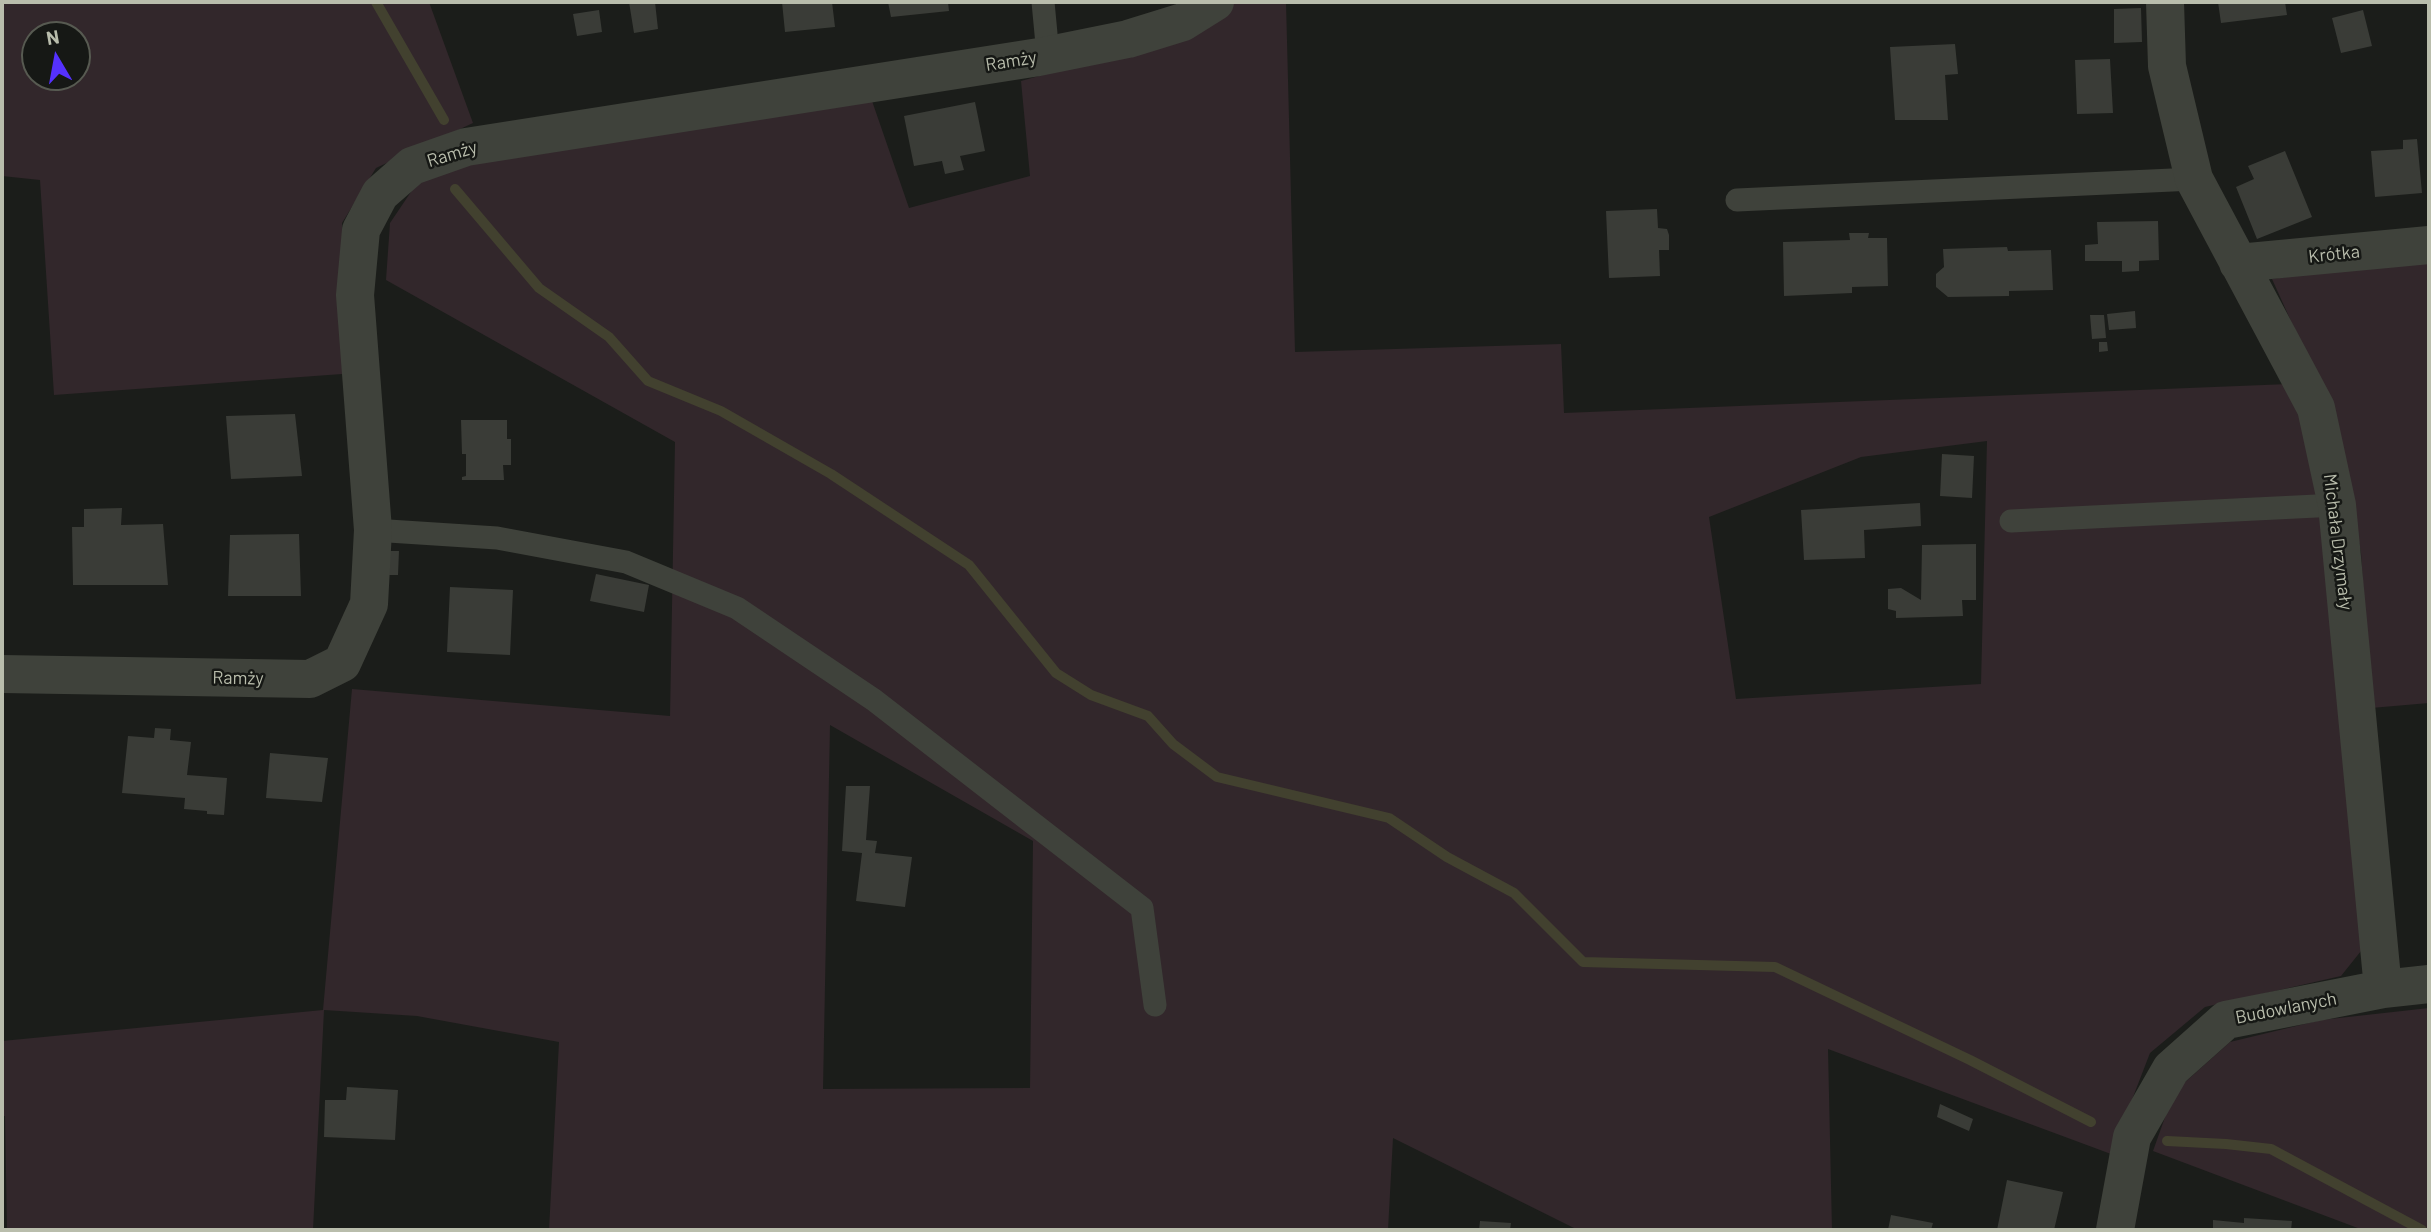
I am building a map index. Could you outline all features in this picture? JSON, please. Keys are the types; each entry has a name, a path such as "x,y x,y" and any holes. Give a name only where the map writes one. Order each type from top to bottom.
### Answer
{"street":[{"name":"Ramży","path":"2,674 310,679 342,663 369,604 373,530 355,295 361,230 380,194 412,166 467,147 1048,55 1128,39 1183,22 1215,2"},
{"name":"Michała Drzymały","path":"2165,2 2167,66 2194,179 2316,408 2337,505 2383,989"},
{"name":"Krótka","path":"2238,263 2429,245"},
{"name":"Budowlanych","path":"2115,1230 2132,1137 2171,1069 2226,1020 2383,989 2429,985"}],"lane":[{"path":"1044,2 1048,55"},
{"path":"1737,200 2194,179"},
{"path":"2011,521 2337,505"},
{"path":"373,530 497,538 626,562 737,608 874,699 1142,908 1154,1004"}],"shaded area":[{"path":"2,2 429,2 473,123 376,168 342,223 342,374 54,395 40,180 2,176"},
{"path":"1227,2 1286,2 1295,352 1561,344 1564,413 2289,384 2318,451 2365,946 2341,976 2205,1007 2150,1053 2111,1154 1828,1049 1832,1230 1578,1230 1393,1138 1388,1230 549,1230 559,1042 417,1016 324,1010 313,1230 2,1230 7,1229 2,1041 323,1010 352,689 670,716 675,442 386,280 390,223 421,177 498,157 871,98 909,208 1030,176 1021,81 1204,30","holes":["1987,441 1981,684 1736,699 1709,517 1861,457","830,725 1033,841 1030,1088 823,1089"]},
{"path":"2429,256 2429,703 2371,708 2361,553 2337,423 2272,279"},
{"path":"2429,1008 2429,1230 2363,1230 2153,1151 2174,1092 2230,1042 2321,1020"}],"building":[{"path":"629,2 655,2 658,29 634,33"},
{"path":"782,2 832,2 835,27 785,32"},
{"path":"888,2 948,2 949,11 891,17"},
{"path":"2218,2 2285,2 2287,15 2221,23"},
{"path":"2141,8 2142,42 2114,43 2114,9"},
{"path":"599,10 602,32 577,36 573,14"},
{"path":"2363,10 2372,46 2341,53 2332,18"},
{"path":"1955,44 1958,74 1945,75 1948,120 1895,120 1890,47"},
{"path":"2110,59 2113,113 2077,114 2075,60"},
{"path":"975,102 985,151 960,156 964,170 945,174 942,161 914,166 904,116"},
{"path":"2417,139 2422,193 2375,197 2371,151 2403,149 2403,140"},
{"path":"2285,151 2312,217 2257,239 2236,187 2254,179 2248,166"},
{"path":"1657,209 1658,228 1667,229 1669,235 1669,250 1659,250 1660,276 1609,278 1606,211"},
{"path":"2158,221 2159,260 2139,261 2139,271 2122,272 2122,261 2085,261 2085,245 2098,244 2097,222"},
{"path":"1849,233 1869,233 1868,238 1887,238 1888,286 1852,287 1852,293 1784,296 1783,242 1850,240"},
{"path":"2007,247 2008,251 2051,250 2053,290 2009,291 2009,296 1948,297 1936,287 1936,274 1944,267 1943,249"},
{"path":"2135,311 2136,328 2109,330 2107,314"},
{"path":"2090,315 2104,315 2106,338 2092,339"},
{"path":"2099,342 2107,342 2108,351 2099,352"},
{"path":"295,414 302,476 231,479 226,416"},
{"path":"461,420 507,420 507,439 511,439 511,465 503,465 504,480 462,480 462,477 466,476 466,454 462,454"},
{"path":"1942,454 1974,456 1972,498 1940,496"},
{"path":"1920,503 1921,526 1864,530 1865,558 1804,560 1801,510"},
{"path":"122,508 121,525 163,524 168,585 73,585 72,527 84,527 84,509"},
{"path":"299,534 301,596 228,596 230,535"},
{"path":"1976,544 1976,600 1962,600 1963,616 1896,618 1896,611 1888,609 1888,589 1901,588 1921,600 1922,545"},
{"path":"388,551 399,551 398,575 387,575"},
{"path":"596,574 649,585 644,612 590,601"},
{"path":"450,587 513,590 510,655 447,652"},
{"path":"155,728 171,729 170,740 191,742 187,775 227,778 224,815 184,809 185,798 122,793 128,736 154,738"},
{"path":"270,753 328,758 322,802 266,798"},
{"path":"846,786 870,786 866,840 877,841 875,853 912,857 905,907 856,901 862,853 842,851"},
{"path":"347,1087 398,1090 395,1140 324,1137 325,1100 346,1100"},
{"path":"1940,1104 1973,1119 1969,1131 1937,1117"},
{"path":"2007,1180 2063,1192 2054,1230 1997,1230"},
{"path":"1891,1215 1933,1223 1931,1230 1888,1230"},
{"path":"2244,1218 2292,1221 2291,1230 2213,1230 2213,1220 2244,1223"},
{"path":"1480,1221 1511,1223 1510,1230 1479,1230"}],"waterway":[{"path":"376,2 444,120"},
{"path":"455,189 539,288 609,337 648,381 721,411 831,474 969,565 1056,673 1091,695 1148,716 1173,744 1217,777 1389,818 1447,857 1514,893 1583,962 1775,967 1970,1060 2091,1122"},
{"path":"2167,1141 2271,1149 2422,1230"}]}
